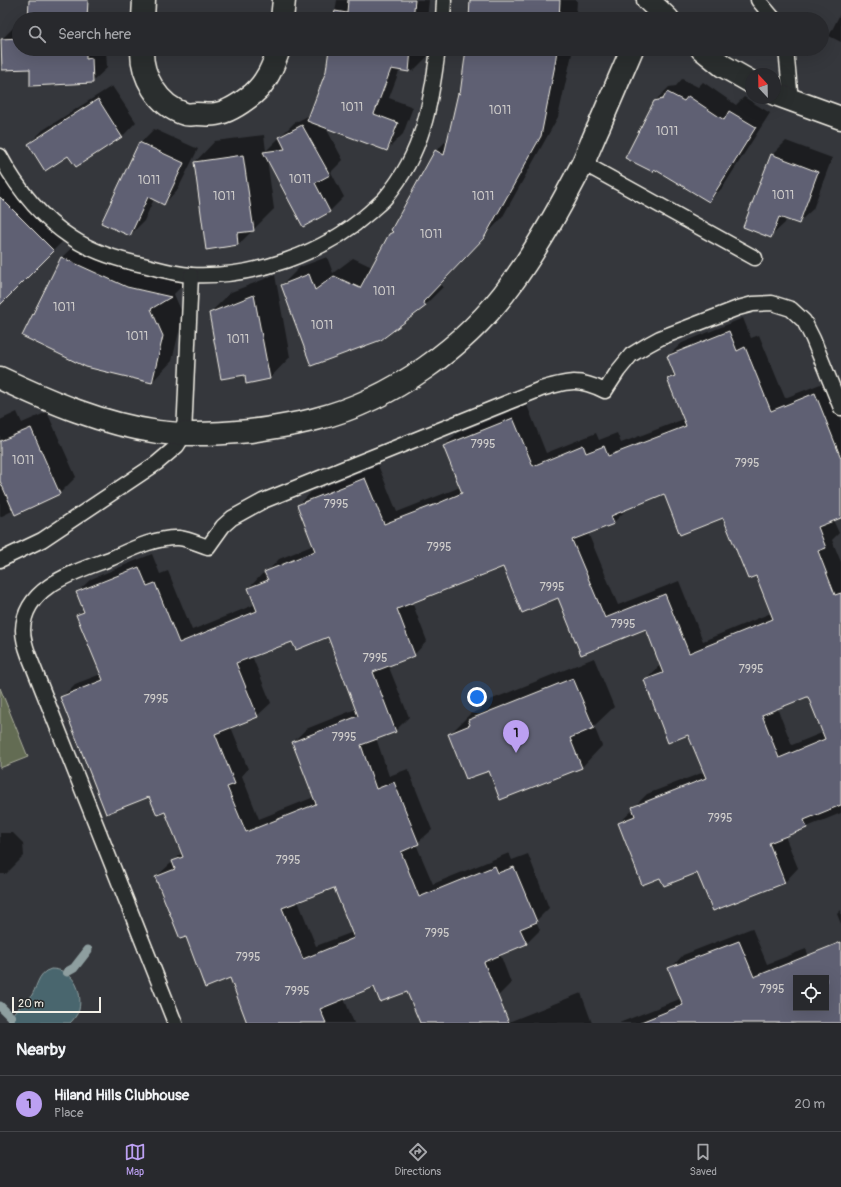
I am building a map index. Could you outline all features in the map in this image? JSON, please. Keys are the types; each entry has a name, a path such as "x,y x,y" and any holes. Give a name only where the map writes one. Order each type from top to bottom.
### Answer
{"street":[{"path":"143,12 144,0"},
{"path":"283,12 284,0"},
{"path":"650,6 658,12"},
{"path":"143,56 144,70 150,85 170,106 186,114 216,114 242,102 254,93 264,81 273,66 277,56"},
{"path":"0,378 55,403 87,415 131,427 184,435 237,432 269,428 317,419 364,403 410,378 434,361 454,345 503,295 542,239 583,163 629,56"},
{"path":"711,56 723,66 745,79"},
{"path":"783,97 841,118"}],"lane":[{"path":"443,12 444,0"},
{"path":"758,0 770,12"},
{"path":"0,156 17,183 49,222 73,239 100,253 128,262 191,275 226,274 255,269 282,261 313,249 338,235 362,218 385,198 403,173 417,148 427,119 437,56"},
{"path":"783,97 786,56"},
{"path":"583,163 755,258"},
{"path":"0,560 42,540 78,517 168,454 177,446 184,435 191,275"},
{"path":"175,1023 24,642 23,628 26,616 31,605 42,591 52,583 65,577 153,542 178,538 208,547 226,523 248,508 541,390 577,382 590,384 605,391 631,355 639,350 660,338 738,308 753,304 772,303 791,309 804,321 813,339 841,408"}],"green space":[{"path":"0,688 28,757 0,768"}],"water":[{"path":"51,969 59,970 71,977 78,988 80,1002 79,1010 75,1017 70,1023 11,1023 12,1015 32,995 42,974"}],"building":[{"path":"29,0 88,0 87,12 28,12"},
{"path":"348,0 415,0 414,12 347,12"},
{"path":"470,0 560,0 559,12 469,12"},
{"path":"12,38 12,56 86,56 86,59 92,58 93,83 30,86 30,69 2,70 1,39"},
{"path":"328,56 410,56 409,72 391,69 374,114 398,123 387,151 307,121 326,71"},
{"path":"465,56 556,56 541,136 484,238 423,302 426,306 381,340 311,366 281,285 309,274 315,290 334,276 360,288 389,234 393,232 391,230 435,150 444,155 458,93 460,94"},
{"path":"667,92 684,101 688,96 724,120 729,111 756,127 709,202 654,169 653,172 625,158 654,101 663,99"},
{"path":"98,99 122,137 76,167 68,156 45,171 28,144"},
{"path":"302,125 330,175 315,183 330,212 303,227 263,152 285,149 279,137"},
{"path":"139,142 184,163 164,205 148,197 130,236 101,223"},
{"path":"771,154 818,172 799,224 779,217 771,238 743,227"},
{"path":"243,155 254,231 237,233 238,245 206,250 194,162"},
{"path":"0,197 54,251 0,305"},
{"path":"61,257 127,287 171,297 151,309 163,336 152,383 86,367 22,336"},
{"path":"254,295 270,379 246,384 245,375 221,379 209,313"},
{"path":"729,331 737,351 745,347 771,411 815,393 841,458 841,518 818,527 826,548 818,551 835,595 841,593 841,805 804,820 807,828 769,843 785,883 713,911 697,873 664,886 660,878 642,885 618,823 635,816 632,807 706,778 688,735 668,743 644,680 663,673 646,629 581,655 558,598 522,613 503,567 397,609 415,656 373,672 396,732 361,745 376,789 394,782 419,844 401,852 419,897 495,866 498,873 514,867 537,922 520,929 527,944 484,962 509,1023 420,1023 407,992 380,1002 374,987 320,1009 326,1023 247,1023 230,978 205,988 186,937 180,939 155,877 175,869 172,861 183,857 165,812 157,815 149,797 106,814 60,697 103,680 76,615 84,612 76,592 139,567 147,586 155,583 179,643 257,611 248,588 268,580 264,572 315,551 297,505 365,478 384,524 439,503 462,493 443,446 513,418 533,466 583,445 586,453 604,446 608,456 686,426 667,379 675,376 667,356","holes":["664,494 680,535 723,518 748,579 756,576 773,619 689,653 665,594 605,618 572,540 614,524 611,516","328,637 358,716 292,742 316,804 246,832 227,787 235,784 215,734 258,717 236,663 292,642 296,650","808,697 825,739 779,758 762,715","334,888 354,938 303,959 282,908"]},
{"path":"31,428 60,494 15,515 0,481 0,441"},
{"path":"573,678 594,728 570,738 582,768 500,800 489,771 466,779 448,734 470,725 468,720"},
{"path":"739,941 754,977 841,942 841,1023 641,1023 683,1005 668,968"}],"waterway":[{"path":"67,972 74,968 88,950"},
{"path":"0,1006 11,1017"}],"place":[{"name":"Hiland Hills Clubhouse","path":"516,753"}]}
